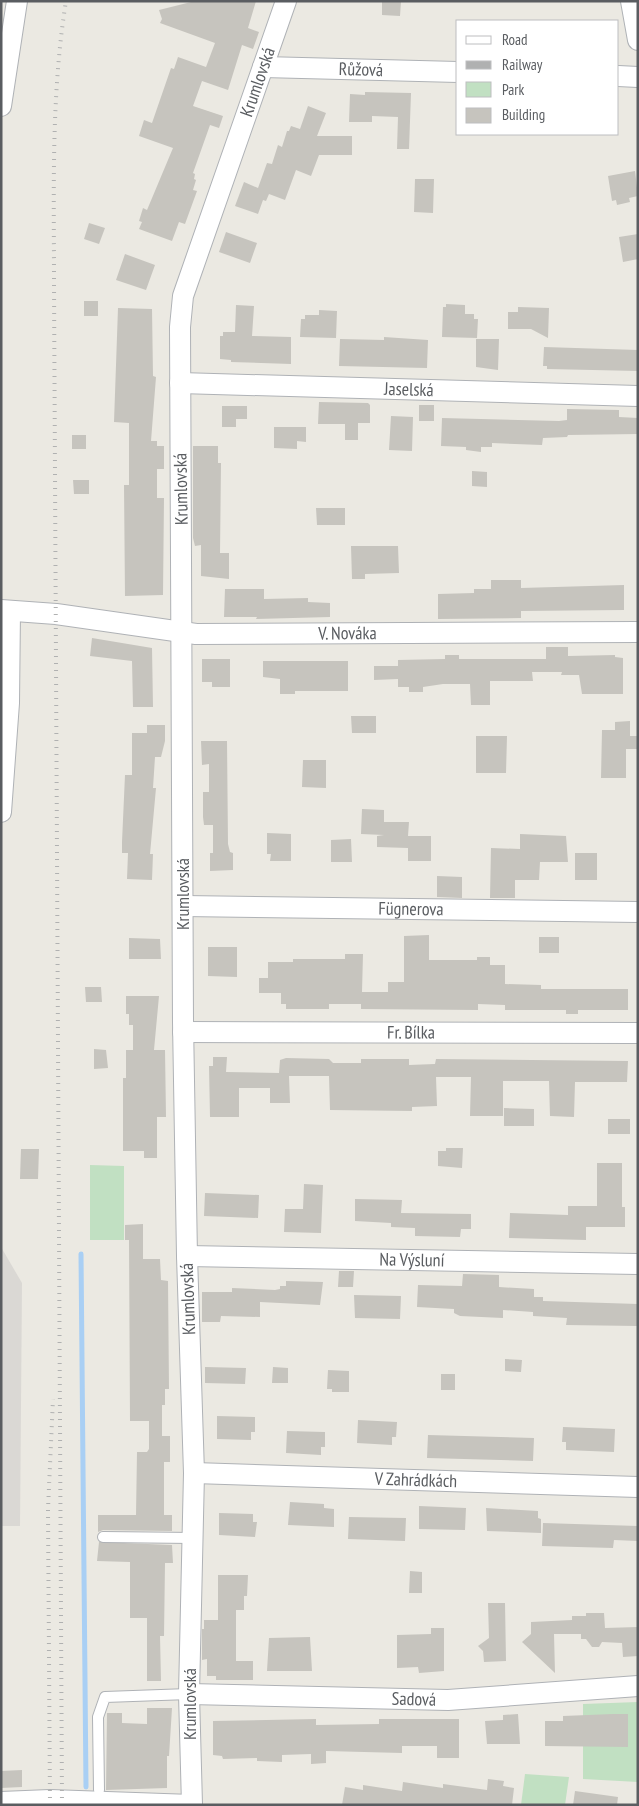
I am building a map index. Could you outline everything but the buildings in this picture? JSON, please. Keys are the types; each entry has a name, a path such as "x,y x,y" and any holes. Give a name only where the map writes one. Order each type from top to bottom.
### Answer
{"street":[{"path":"1,106 17,1"},
{"name":"Krumlovská","path":"192,1805 189,1694 194,1473 187,1256 183,1032 180,326 183,296 286,1"},
{"path":"631,1 638,40"},
{"name":"Růžová","path":"263,67 456,72"},
{"path":"619,76 638,77"},
{"name":"Jaselská","path":"180,383 638,396"},
{"path":"1,812 10,703 12,611"},
{"name":"V. Nováka","path":"12,611 56,614 182,633 638,632"},
{"name":"Fügnerova","path":"183,906 638,912"},
{"name":"Fr. Bílka","path":"183,1032 638,1033"},
{"name":"Na Výsluní","path":"187,1256 638,1264"},
{"name":"V Zahrádkách","path":"194,1473 638,1487"},
{"name":"Sadová","path":"189,1694 448,1700 638,1686"},
{"path":"1,1802 56,1800 192,1805"}],"lane":[{"path":"103,1537 192,1538"},
{"path":"99,1790 98,1717 105,1697 189,1694"}],"shaded area":[{"path":"1,1247 22,1283 20,1526 1,1526"}],"green space":[{"path":"90,1165 124,1166 124,1240 90,1240"},
{"path":"638,1702 638,1782 583,1779 583,1704"},
{"path":"525,1774 569,1777 565,1805 521,1805"}],"waterway":[{"path":"81,1254 86,1787"}],"railway":[{"path":"62,1805 54,177 58,71 66,1"},
{"path":"50,1805 48,1509 53,1399"}]}
